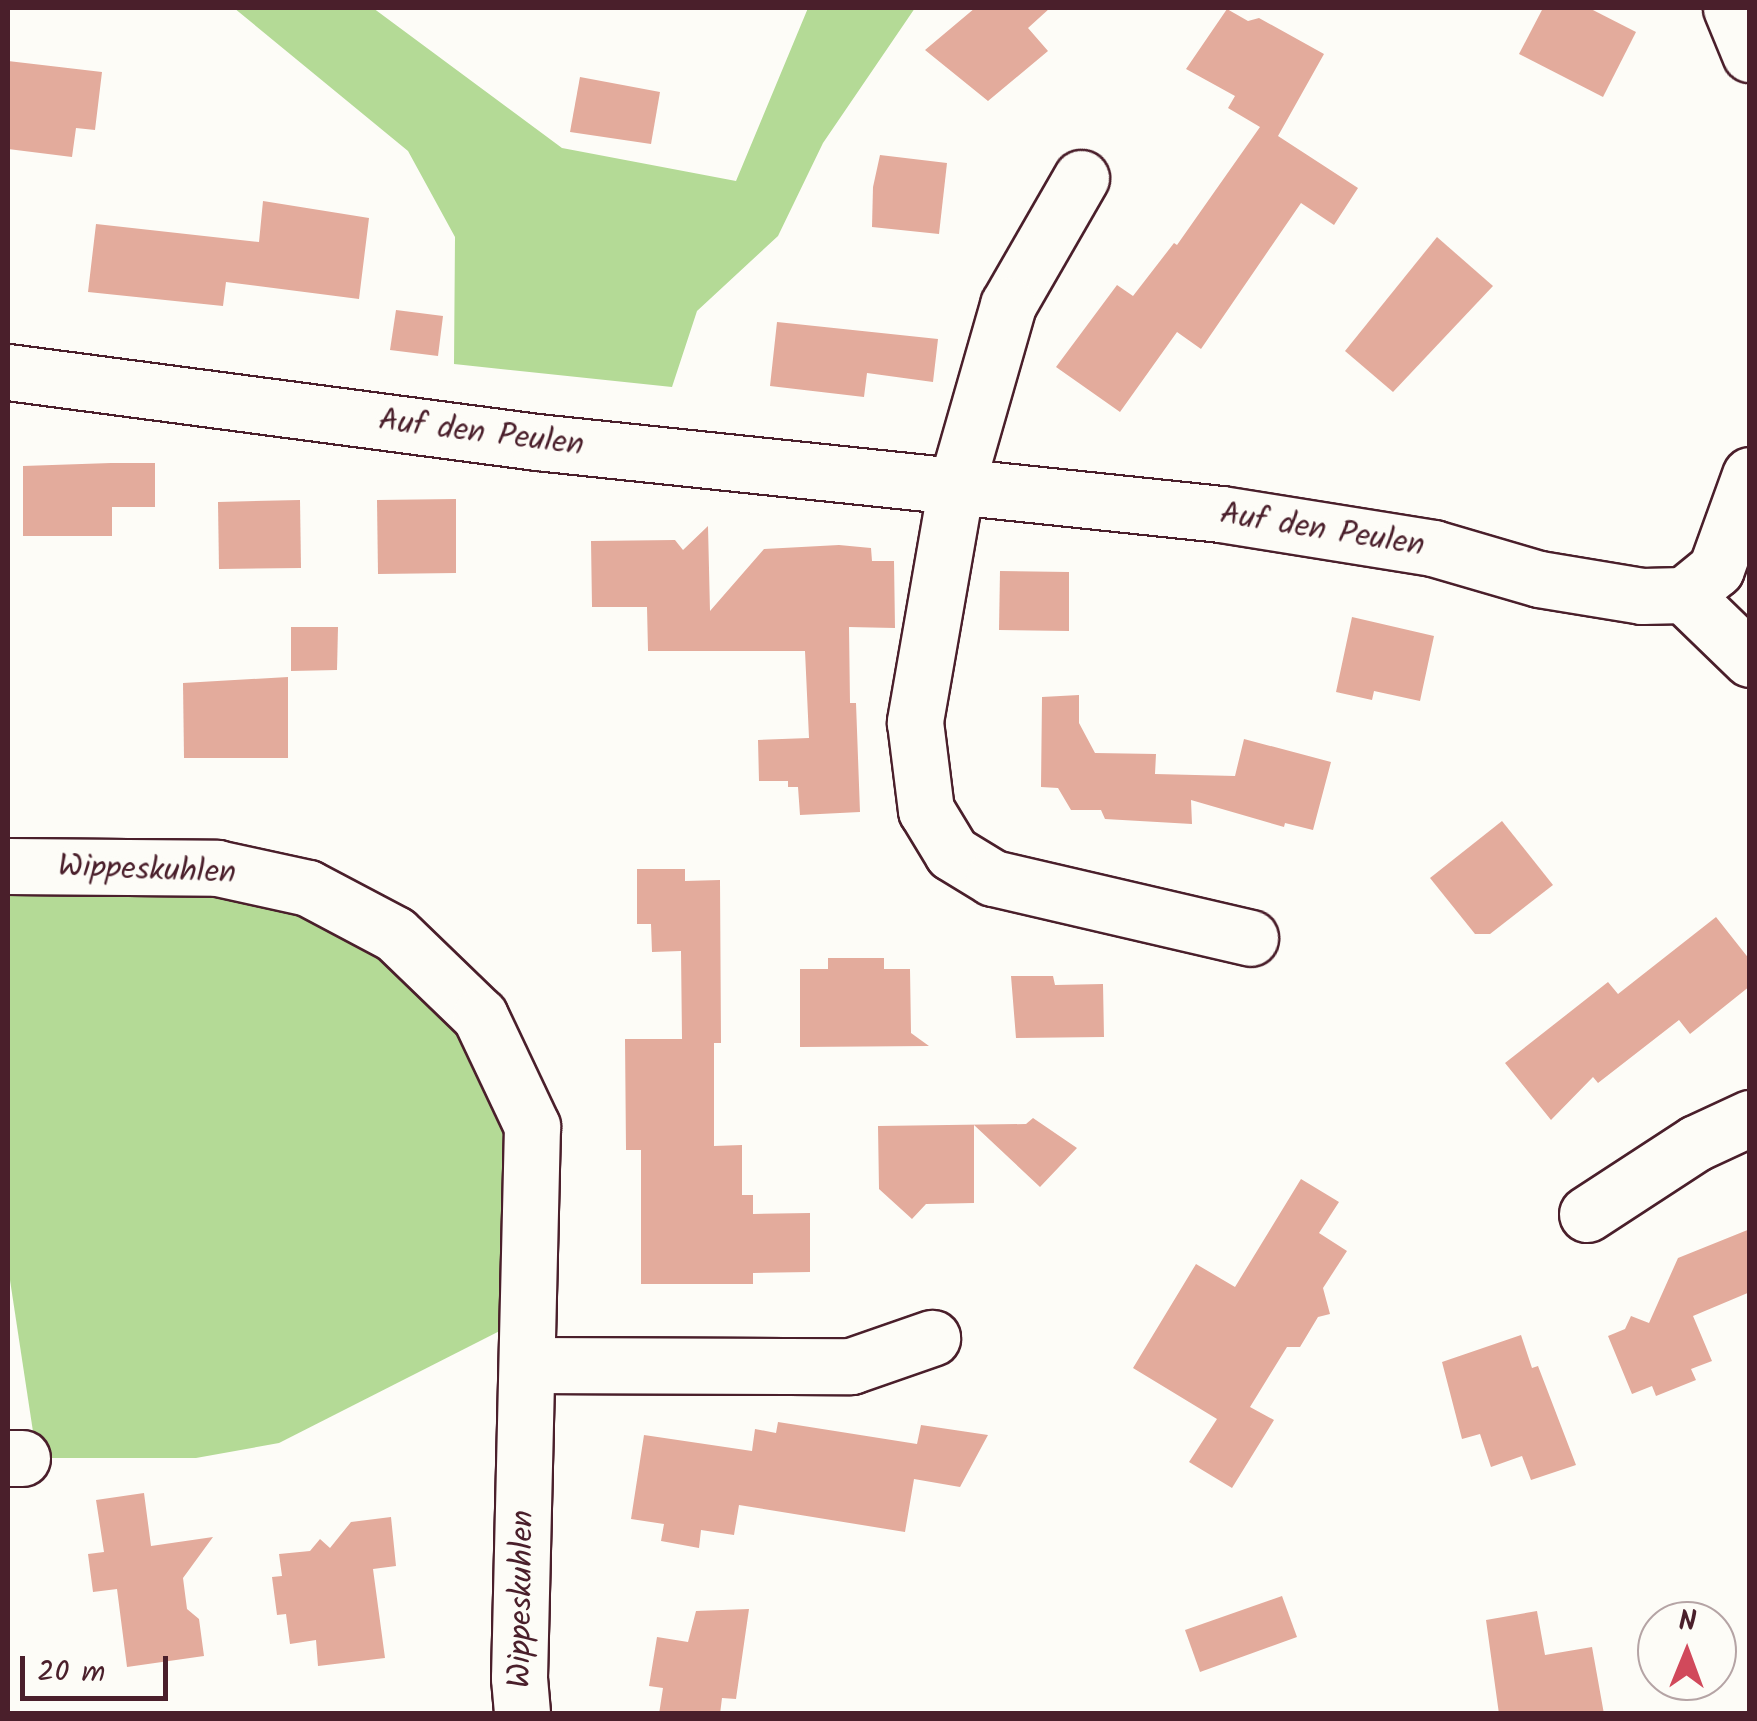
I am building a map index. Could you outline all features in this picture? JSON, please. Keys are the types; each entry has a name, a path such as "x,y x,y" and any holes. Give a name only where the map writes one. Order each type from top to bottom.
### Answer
{"street":[{"path":"1731,8 1750,54"},
{"path":"1080,178 1008,304 956,486 915,722 926,810 952,853 993,878 1250,938"},
{"name":"Auf den Peulen","path":"8,372 537,442 1221,514 1433,548 1540,580 1642,596 1684,595"},
{"path":"1750,475 1716,568 1684,595 1750,659"},
{"name":"Wippeskuhlen","path":"8,866 217,868 308,888 394,934 480,1016 532,1126 519,1678 522,1714"},
{"path":"1587,1214 1696,1143 1750,1118"},
{"path":"528,1365 851,1366 932,1338"}],"green space":[{"path":"234,8 373,8 562,148 736,181 808,8 915,8 823,143 778,236 697,311 672,387 454,364 455,237 408,151"},
{"path":"8,866 217,868 395,934 532,1126 527,1317 279,1443 196,1458 37,1458 8,1267"}],"building":[{"path":"975,8 1050,8 1028,28 1048,51 988,101 925,50"},
{"path":"1543,8 1589,8 1636,32 1603,97 1519,54"},
{"path":"1227,9 1248,21 1259,18 1324,54 1278,136 1358,188 1334,225 1301,203 1201,349 1177,332 1120,412 1056,367 1117,285 1133,296 1174,243 1177,245 1260,127 1228,108 1235,96 1186,69"},
{"path":"8,61 102,72 95,130 76,128 72,157 8,149"},
{"path":"580,77 660,92 651,144 570,132"},
{"path":"880,155 947,163 939,234 872,227 873,187"},
{"path":"263,201 369,218 359,299 226,282 223,306 88,292 96,224 259,242"},
{"path":"1437,237 1493,286 1393,392 1345,351"},
{"path":"396,310 443,316 438,356 390,350"},
{"path":"777,322 938,339 933,382 867,373 864,397 770,386"},
{"path":"155,463 155,507 112,507 112,536 23,536 23,466"},
{"path":"456,499 456,573 378,574 377,500"},
{"path":"300,500 301,568 219,569 218,502"},
{"path":"708,526 710,611 764,549 839,545 871,548 872,561 894,561 895,628 849,627 850,703 856,703 860,812 800,815 798,787 788,787 788,781 759,781 758,740 809,738 805,651 648,651 647,607 592,607 591,541 675,540 683,550"},
{"path":"1000,571 1069,572 1069,631 999,630"},
{"path":"1352,617 1434,636 1420,701 1374,691 1372,700 1336,692"},
{"path":"291,627 338,627 337,670 291,671"},
{"path":"288,677 288,758 184,758 183,683"},
{"path":"1079,695 1079,723 1095,753 1156,754 1155,774 1235,776 1244,739 1331,762 1313,830 1285,823 1284,827 1191,800 1192,824 1105,819 1101,810 1071,810 1058,788 1041,787 1042,697"},
{"path":"1502,821 1553,885 1490,934 1475,934 1430,878"},
{"path":"637,869 685,869 685,881 720,880 721,1043 714,1043 714,1146 742,1145 742,1195 753,1195 753,1214 810,1213 810,1272 753,1273 753,1284 641,1284 641,1150 626,1150 625,1039 682,1039 681,951 652,952 651,924 637,924"},
{"path":"1716,917 1750,960 1750,986 1690,1034 1679,1020 1598,1083 1593,1077 1551,1120 1505,1063 1608,982 1618,994"},
{"path":"828,958 884,958 884,969 910,969 911,1033 929,1046 800,1047 800,969 828,969"},
{"path":"1011,976 1053,976 1055,985 1103,984 1104,1037 1016,1038"},
{"path":"1033,1118 1077,1148 1040,1187 974,1125 974,1203 926,1204 912,1219 879,1189 878,1126 1026,1124"},
{"path":"1301,1179 1339,1202 1319,1233 1347,1251 1323,1288 1330,1314 1318,1317 1300,1347 1287,1347 1250,1407 1274,1420 1232,1488 1189,1462 1217,1419 1133,1368 1196,1264 1235,1287"},
{"path":"1750,1229 1750,1292 1693,1316 1712,1361 1691,1369 1696,1380 1656,1396 1652,1386 1632,1394 1608,1336 1625,1329 1631,1316 1649,1323 1678,1258"},
{"path":"1521,1335 1532,1368 1538,1366 1576,1465 1531,1480 1522,1456 1491,1467 1480,1434 1462,1439 1442,1362"},
{"path":"778,1422 917,1444 921,1425 988,1435 960,1487 914,1479 905,1532 739,1505 734,1535 701,1530 699,1548 661,1541 664,1524 631,1519 644,1435 752,1451 755,1429 776,1433"},
{"path":"144,1493 151,1546 213,1537 183,1578 187,1609 199,1619 204,1656 127,1667 117,1589 93,1592 88,1554 104,1552 96,1500"},
{"path":"391,1517 396,1566 373,1569 385,1658 318,1666 316,1640 290,1644 286,1614 277,1615 272,1577 282,1576 279,1554 310,1551 320,1539 330,1548 351,1522"},
{"path":"1282,1596 1297,1637 1200,1672 1185,1630"},
{"path":"749,1609 736,1699 722,1698 720,1714 659,1714 663,1688 649,1686 657,1637 688,1642 696,1611"},
{"path":"1537,1611 1545,1655 1592,1647 1604,1714 1499,1714 1486,1620"}]}
